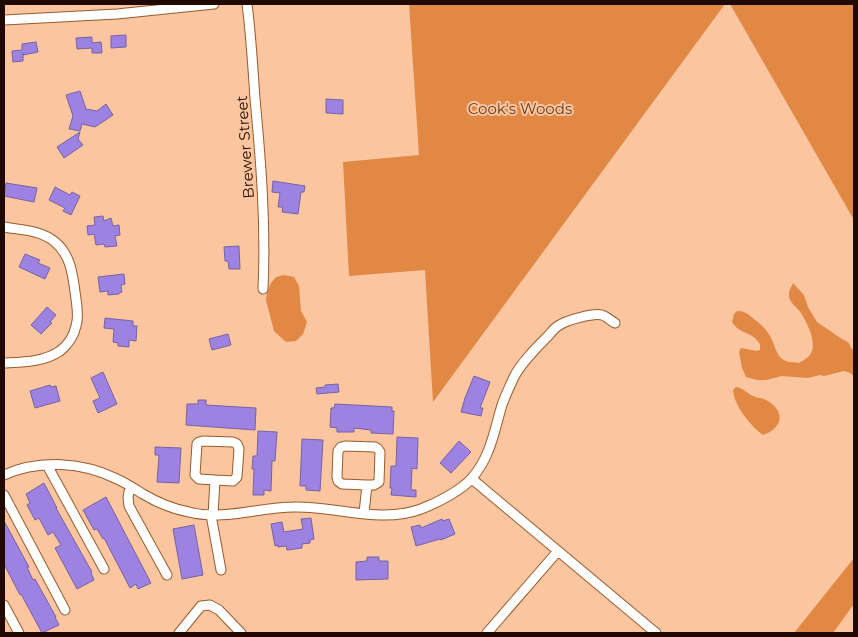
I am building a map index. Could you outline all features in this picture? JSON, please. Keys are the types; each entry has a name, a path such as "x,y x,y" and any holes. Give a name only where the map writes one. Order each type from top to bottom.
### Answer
{"street":[{"path":"4,20 117,14 214,4"},
{"name":"Brewer Street","path":"247,4 261,153 264,235 263,288"},
{"path":"4,227 42,234 58,245 69,262 73,273 78,317 75,330 69,341 56,354 38,360 4,363"},
{"path":"4,475 20,469 47,465 69,465 90,469 117,479 173,508 202,515 241,514 294,507 395,516 420,510 447,498 472,478 483,463 493,440 503,403 515,375 534,350 558,325 578,317 601,315 615,323"},
{"path":"203,441 233,442 237,444 239,448 237,477 231,481 215,480 199,479 195,475 197,444 203,441"},
{"path":"341,446 375,447 380,450 379,482 374,485 367,485 342,484 338,481 338,451 341,446"},
{"path":"47,465 104,569"},
{"path":"472,478 656,633"},
{"path":"215,480 212,515 221,570"},
{"path":"364,513 367,485"},
{"path":"130,486 128,498 130,506 167,575"},
{"path":"4,495 65,610"},
{"path":"487,633 558,551"},
{"path":"4,605 19,633"},
{"path":"179,633 202,606 210,605 220,610 241,633"}],"green space":[{"name":"Cook's Woods","path":"409,4 725,4 433,402 425,270 349,276 343,162 419,155"},
{"path":"730,4 854,4 854,220"},
{"path":"284,275 294,277 299,286 301,311 307,322 303,334 296,341 286,342 274,331 266,300 271,283 276,277"},
{"path":"793,283 804,295 808,307 817,322 849,343 854,350 854,376 844,371 808,378 782,376 757,380 746,377 739,352 741,348 760,350 760,344 755,338 740,330 732,322 737,311 746,313 767,331 783,360 799,363 808,357 812,351 813,346 809,328 789,297 789,291"},
{"path":"736,387 766,400 774,406 779,415 778,424 763,435 753,426 736,403 733,390"},
{"path":"854,558 854,604 833,633 794,633"}],"building":[{"path":"126,35 126,47 111,48 111,36"},
{"path":"92,37 92,43 101,42 102,53 92,53 92,48 77,49 76,38"},
{"path":"36,42 38,52 23,55 23,61 13,62 12,51 22,50 22,44"},
{"path":"80,91 86,109 97,111 106,104 113,115 95,127 82,124 80,131 69,129 73,116 66,95"},
{"path":"326,99 343,100 343,114 326,113"},
{"path":"80,132 78,139 83,145 64,158 57,147"},
{"path":"273,181 305,186 304,192 301,192 298,214 282,212 283,207 278,207 280,193 272,192"},
{"path":"6,183 37,188 34,202 4,196"},
{"path":"55,187 70,195 72,192 80,196 71,215 63,211 65,208 49,200"},
{"path":"103,216 104,221 111,218 113,226 119,225 120,235 115,236 117,246 105,247 104,244 96,245 94,234 88,235 87,226 95,225 94,217"},
{"path":"239,246 240,269 229,269 228,261 225,261 224,247"},
{"path":"25,254 40,260 38,263 50,268 45,279 19,267"},
{"path":"124,274 125,284 121,285 122,292 108,295 108,291 100,292 98,277"},
{"path":"47,307 56,315 50,322 52,323 41,334 31,325"},
{"path":"105,318 133,321 133,326 137,326 136,341 129,340 129,347 118,346 118,343 113,342 114,329 104,328"},
{"path":"228,334 231,345 212,350 209,339"},
{"path":"103,372 117,404 98,413 93,401 100,398 91,378"},
{"path":"474,376 490,382 480,408 483,408 481,416 461,412"},
{"path":"338,384 339,392 317,394 316,388"},
{"path":"50,385 51,387 56,386 60,401 35,408 30,391"},
{"path":"198,400 206,400 206,405 256,408 255,430 186,425 187,404 198,404"},
{"path":"335,404 392,407 392,411 394,411 393,434 371,433 371,430 354,428 354,432 337,432 337,428 330,427 331,408 334,408"},
{"path":"258,431 277,432 275,461 272,461 271,491 264,490 264,495 253,495 253,456 257,456"},
{"path":"397,437 418,438 417,469 412,468 411,490 416,490 416,497 391,495 391,466 396,466"},
{"path":"302,439 323,440 320,491 306,490 306,486 300,486"},
{"path":"459,441 471,452 451,473 440,463"},
{"path":"155,447 181,448 179,483 157,482 159,455 155,455"},
{"path":"44,483 92,572 94,580 77,589 55,548 61,545 53,532 48,535 39,518 35,520 27,505 30,503 26,494"},
{"path":"106,497 151,583 138,589 136,584 130,588 104,538 97,529 94,530 83,510"},
{"path":"311,518 314,539 310,540 310,543 302,544 302,548 287,550 286,546 275,546 271,524 282,522 284,532 303,529 301,519"},
{"path":"442,519 443,521 449,519 455,534 441,540 416,546 411,527 420,525 421,528"},
{"path":"4,521 29,567 27,567 33,580 35,579 59,625 42,633 4,564"},
{"path":"194,525 203,575 182,579 173,529"},
{"path":"367,557 379,557 379,561 388,561 388,579 356,580 356,562 367,561"}]}
